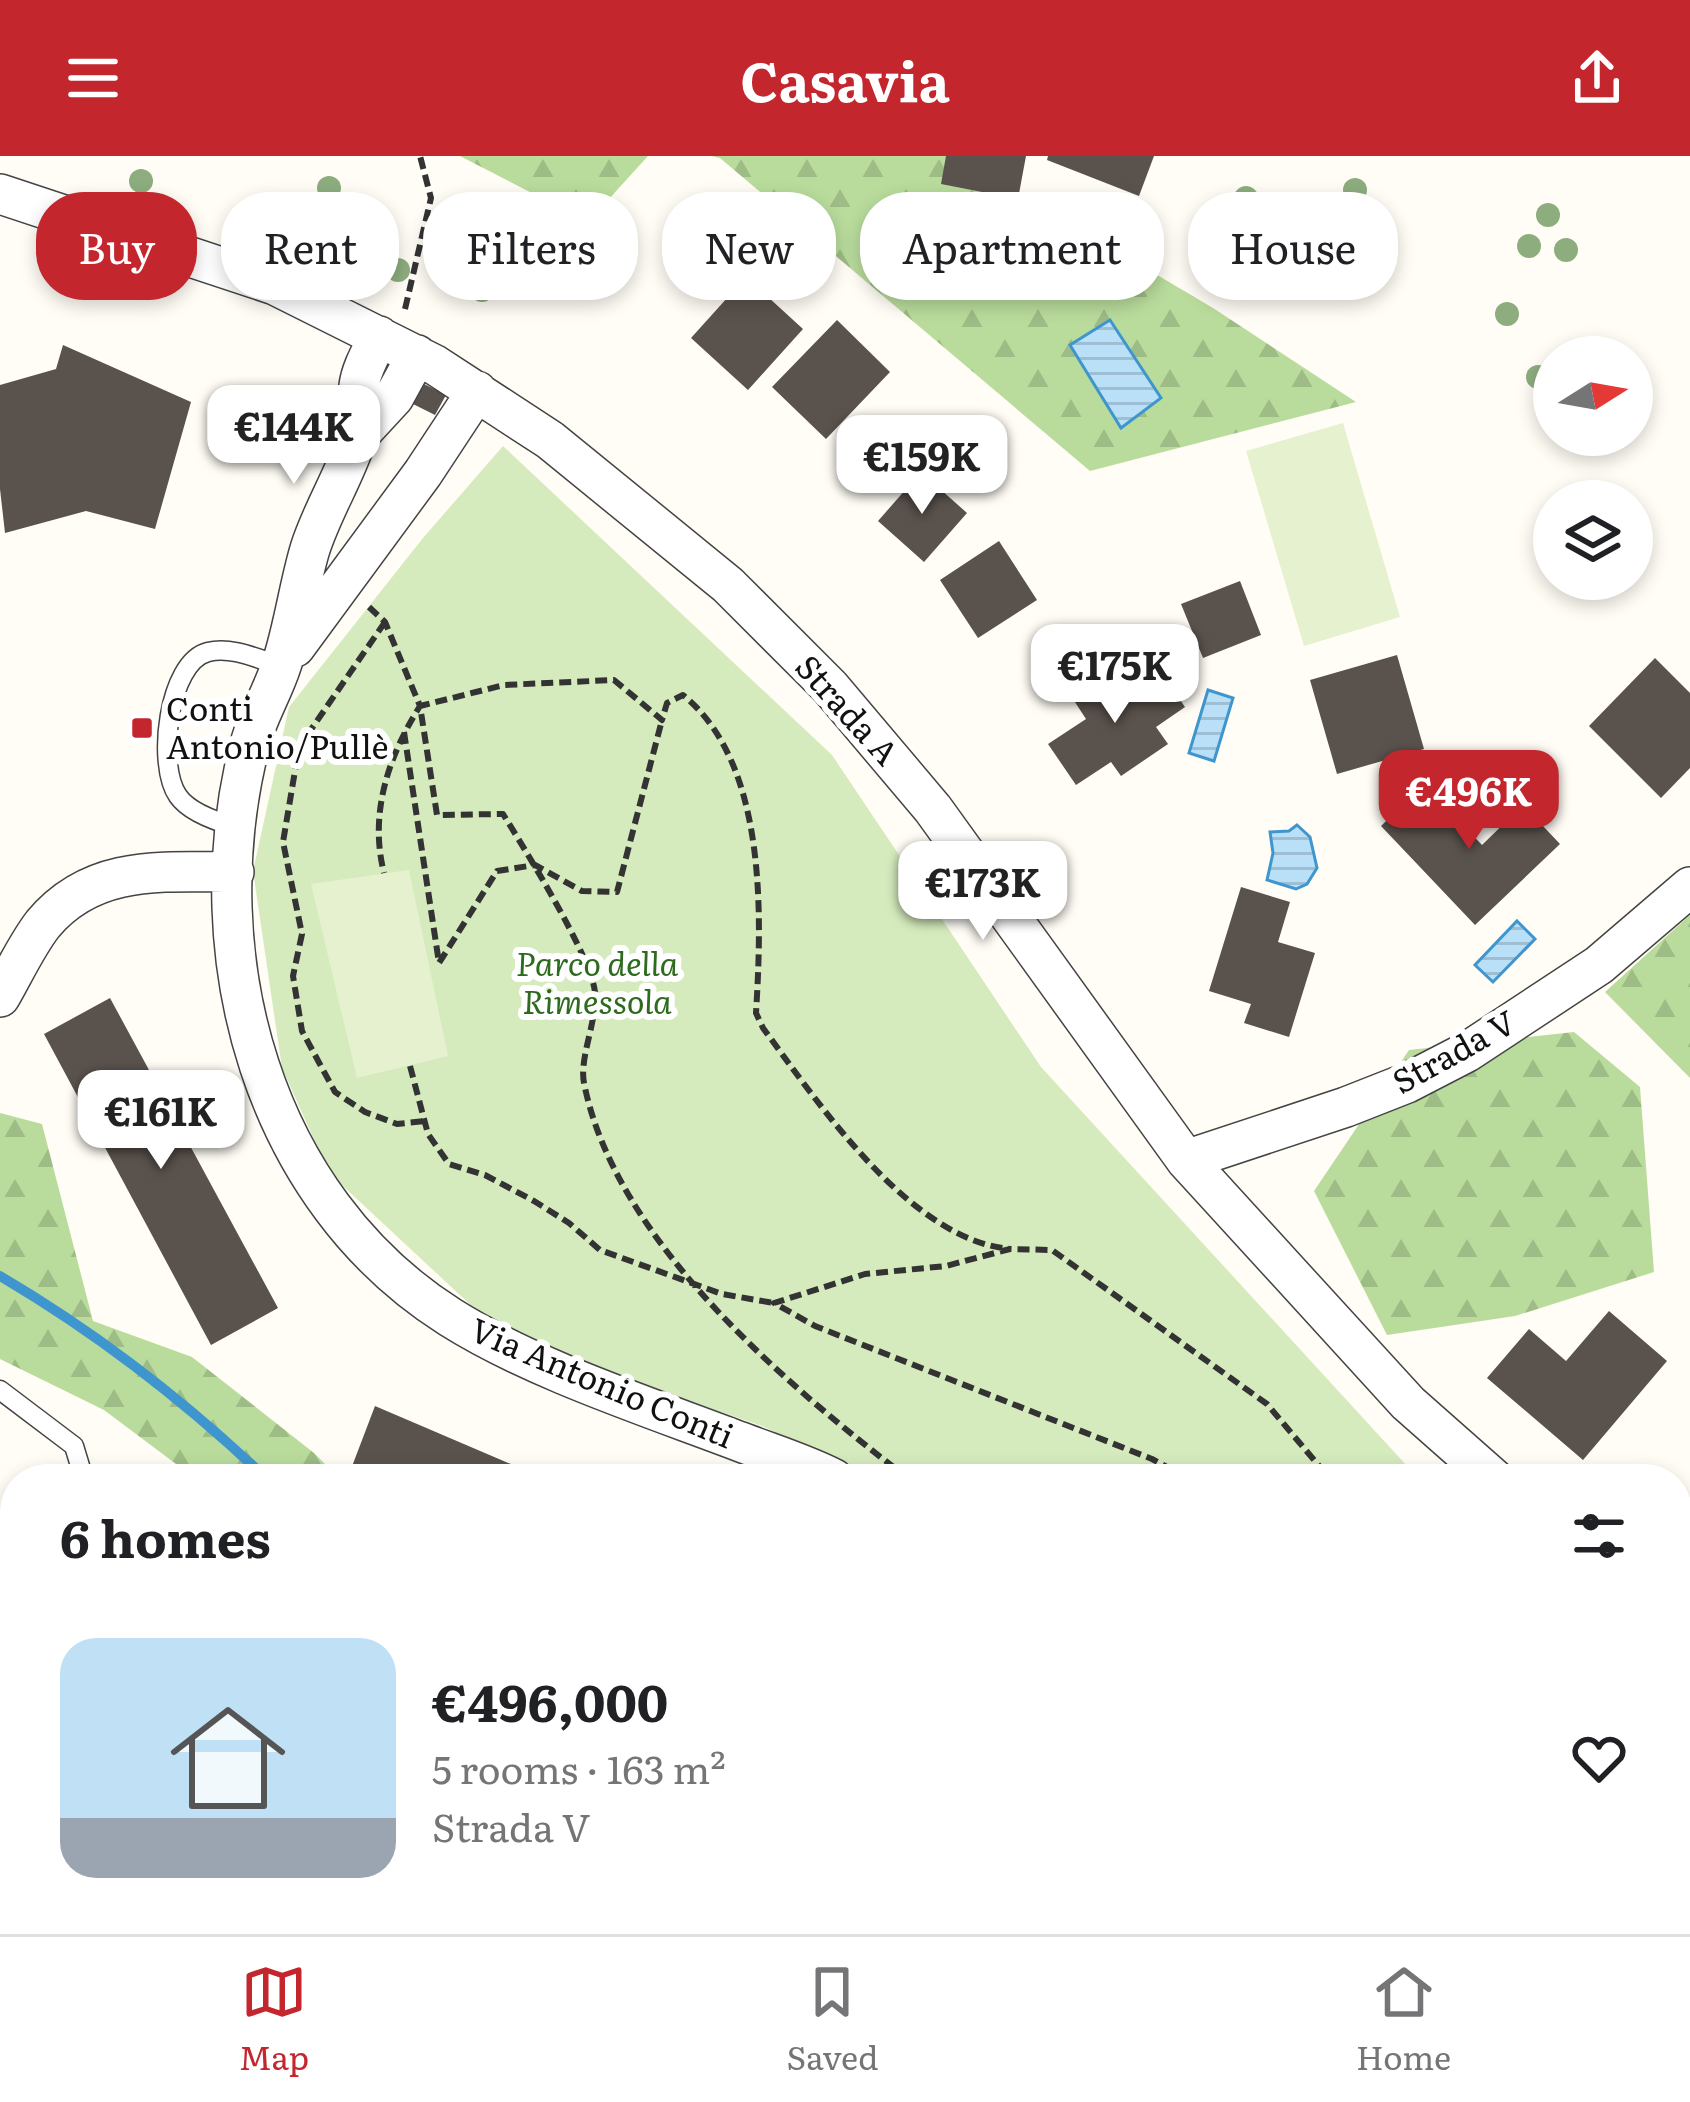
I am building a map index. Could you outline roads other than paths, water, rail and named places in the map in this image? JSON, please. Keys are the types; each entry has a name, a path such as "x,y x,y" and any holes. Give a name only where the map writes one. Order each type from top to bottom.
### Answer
{"street":[{"name":"Strada A","path":"0,194 275,285 399,346 478,392 596,475 728,585 830,687 933,809 1186,1160 1408,1403 1477,1464"},
{"path":"281,666 285,596 357,437 358,382 399,346"},
{"path":"281,666 423,472 427,438 478,392"},
{"path":"332,493 352,482 369,480 386,493 388,518"},
{"name":"Via Antonio Conti","path":"281,666 249,745 236,827 235,970 264,1084 300,1161 348,1227 415,1294 487,1338 796,1464"},
{"path":"0,997 41,926 80,891 128,873 234,872"},
{"name":"Strada V","path":"1186,1160 1346,1107 1467,1052 1599,964 1690,887"}],"lane":[{"path":"236,827 215,821 178,797 165,736 183,670 202,653 227,650 281,666"},
{"path":"0,1390 74,1445 80,1464"}],"water":[{"path":"1110,320 1161,398 1121,428 1070,345"},
{"path":"1208,690 1233,698 1214,761 1189,753"},
{"path":"1297,825 1310,837 1317,868 1307,884 1296,889 1267,880 1273,853 1270,832 1289,831"},
{"path":"1517,921 1535,939 1493,982 1475,965"}],"waterway":[{"path":"0,1276 140,1370 250,1464"}],"place":[{"name":"Conti Antonio/Pullè","path":"142,728"}],"park label":[{"name":"Parco della Rimessola","path":"597,983"}]}
